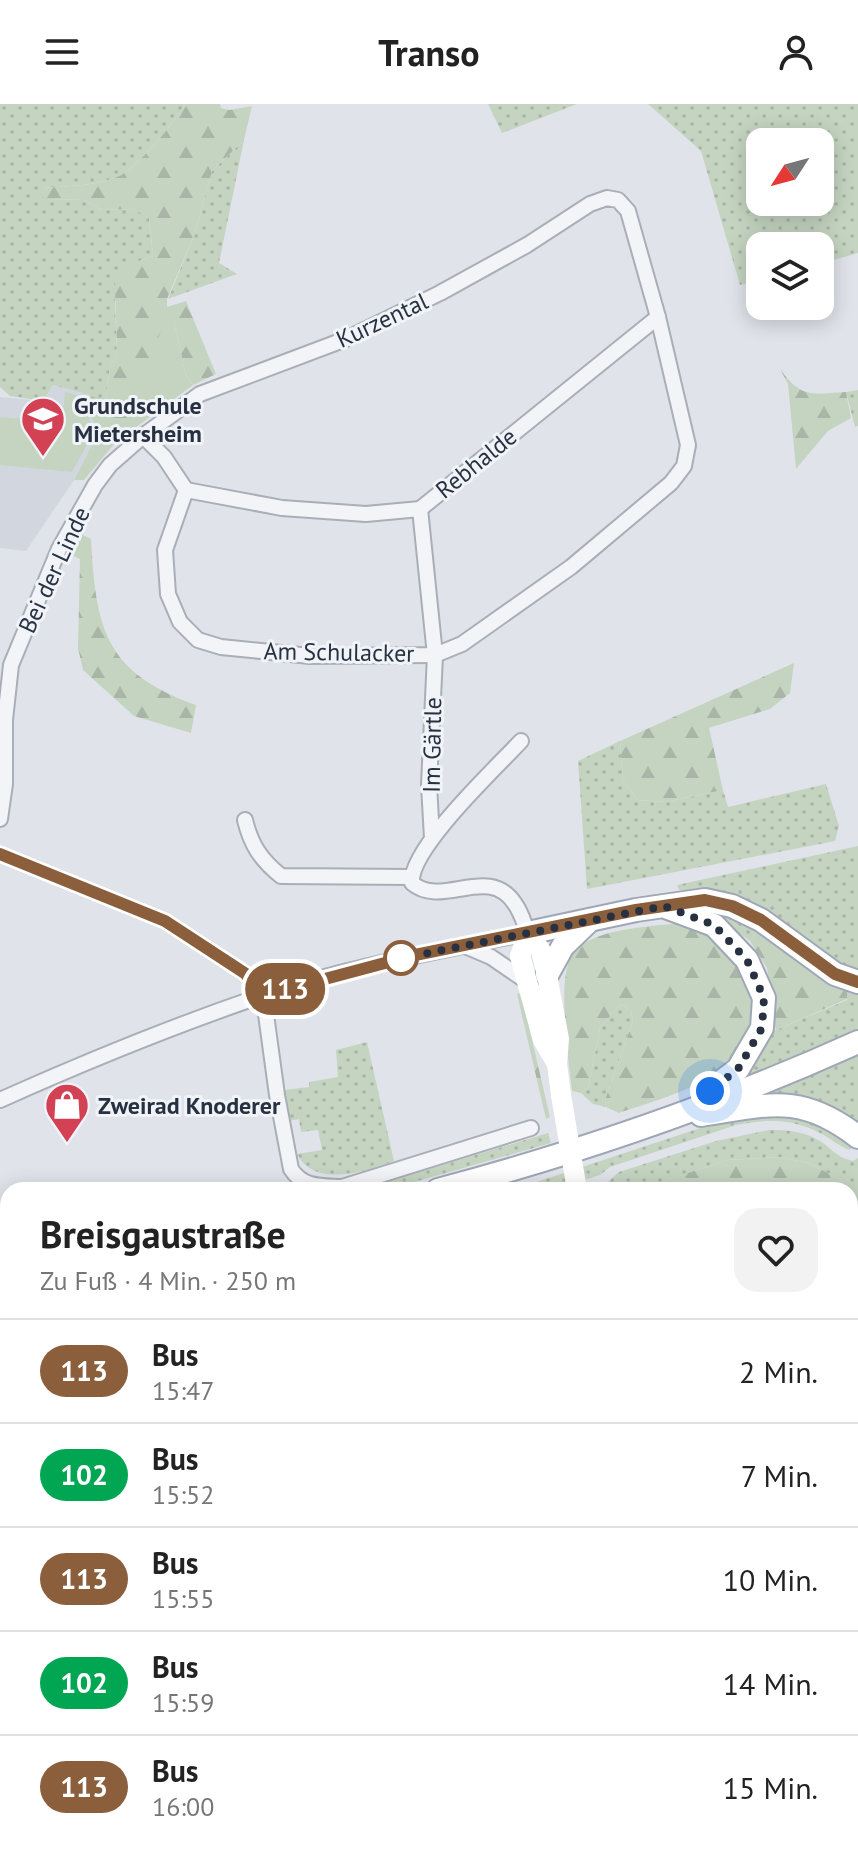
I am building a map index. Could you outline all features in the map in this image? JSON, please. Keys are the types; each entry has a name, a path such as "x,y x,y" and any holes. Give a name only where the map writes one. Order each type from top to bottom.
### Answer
{"main road":[{"path":"528,933 705,900 732,906 761,920 835,974 858,982"},
{"path":"664,906 714,925 747,960 764,998 762,1028 738,1069 664,1120"},
{"path":"536,978 563,946 591,920"},
{"path":"468,1182 664,1120 858,1042"},
{"path":"664,1120 782,1103 819,1112 858,1137"}],"street":[{"name":"Kurzental","path":"143,436 200,394 346,339 440,293 527,245 590,204 607,198 618,200 628,211 658,317"},
{"name":"Am Schulacker","path":"186,490 165,550 168,594 180,622 198,640 221,647 310,656 435,655 462,644 571,567 680,473 688,445 658,317"},
{"name":"Rebhalde","path":"186,490 282,508 366,514 420,509 658,317"},
{"path":"143,436 164,457 186,490"},
{"name":"Bei der Linde","path":"0,819 5,784 6,664 59,549 95,485 110,465 143,436"},
{"name":"Im Gärtle","path":"420,509 435,655 429,785 432,838"},
{"path":"521,741 432,838 412,870 411,877 412,883 420,890 450,891 472,885 498,890 514,901 528,933 520,956 536,978 559,1039 557,1064 576,1182"},
{"path":"245,820 251,843 281,876 411,877"},
{"path":"0,854 165,921 246,974 261,996 291,1169 304,1182"},
{"path":"0,1100 111,1053 261,996 371,965 528,933"},
{"path":"464,945 536,978"},
{"path":"358,1182 531,1128"}],"shaded area":[{"name":"Grundschule Mietersheim","path":"53,385 89,395 96,437 74,480 26,551 0,548 0,397 43,401"}],"green space":[{"path":"0,104 185,104 154,145 125,173 99,182 43,188 46,200 82,199 102,210 135,209 149,218 153,256 126,266 115,301 117,354 110,367 105,403 53,385 43,401 10,396 0,387"},
{"path":"185,104 220,104 221,108 229,110 252,106 244,140 212,171 195,233 167,299 167,307 186,301 216,374 193,385 186,376 174,322 131,403 147,419 116,442 84,480 74,480 96,437 89,395 105,402 110,367 117,354 115,283 125,266 153,256 149,218 134,209 102,210 82,199 46,200 39,193 43,188 99,182 125,173 154,145"},
{"path":"488,104 577,104 502,133"},
{"path":"648,104 858,104 858,253 834,260 834,232 746,232 746,284 740,285 701,151"},
{"path":"244,140 219,263 237,274 168,299 195,233 212,171"},
{"path":"165,321 174,322 186,376 193,385 147,419 131,404"},
{"path":"780,369 801,390 846,392 851,418 828,431 796,469 788,384"},
{"path":"858,390 858,426 855,427 846,392"},
{"path":"65,392 86,398 92,435 72,472 0,465 0,417 62,422"},
{"path":"75,531 91,539 97,599 111,644 124,662 142,678 196,705 191,733 134,716 83,670 78,648 80,559 64,552"},
{"path":"794,663 790,693 770,709 709,728 723,790 665,802 638,800 623,781 620,741"},
{"path":"620,741 623,781 638,800 665,802 723,790 728,807 826,784 839,826 835,841 587,889 578,761"},
{"path":"858,846 858,974 711,892 679,890 677,885"},
{"path":"720,908 758,929 750,941 713,914"},
{"path":"679,923 712,932 754,985 752,1022 744,1042 716,1072 679,1092 619,1113 606,1107 605,1100 633,1021 631,1011 621,1004 600,1028 588,1088 581,1093 572,1091 564,998 568,963 583,944 608,933"},
{"path":"758,929 847,987 847,999 776,1030 767,968 750,941"},
{"path":"847,987 858,989 858,1032 749,1078 747,1075 752,1071 771,1032 847,1000"},
{"path":"525,993 530,1031 550,1117 546,1119 517,994"},
{"path":"621,1004 631,1011 633,1021 605,1100 606,1107 593,1104 581,1093 588,1088 600,1028"},
{"path":"367,1042 394,1161 342,1174 316,1171 305,1165 297,1154 322,1150 318,1130 301,1132 299,1119 289,1121 284,1090 309,1087 309,1082 338,1077 336,1050"},
{"path":"858,1054 858,1126 839,1112 818,1103 773,1096 772,1092"},
{"path":"740,1115 799,1115 823,1124 854,1145 849,1150 822,1134 790,1123 748,1123 610,1167 600,1175 578,1182 536,1182"},
{"path":"769,1130 808,1135 843,1158 853,1161 858,1158 858,1182 842,1182 809,1163 780,1157 727,1160 661,1182 608,1182 619,1172 716,1141"},
{"path":"548,1133 551,1143 414,1182 379,1182"},
{"path":"780,1157 809,1163 842,1182 661,1182 727,1160"}],"bus line":[{"name":"113","path":"0,854 165,921 246,974 261,996 415,955 636,910 705,900 732,906 761,920 835,974 858,982"}],"place":[{"name":"Grundschule Mietersheim","path":"43,458"},
{"name":"Zweirad Knoderer","path":"67,1144"}],"route":[{"path":"401,958 393,960 664,906 714,925 747,960 764,998 762,1028 738,1069 710,1091"}]}
